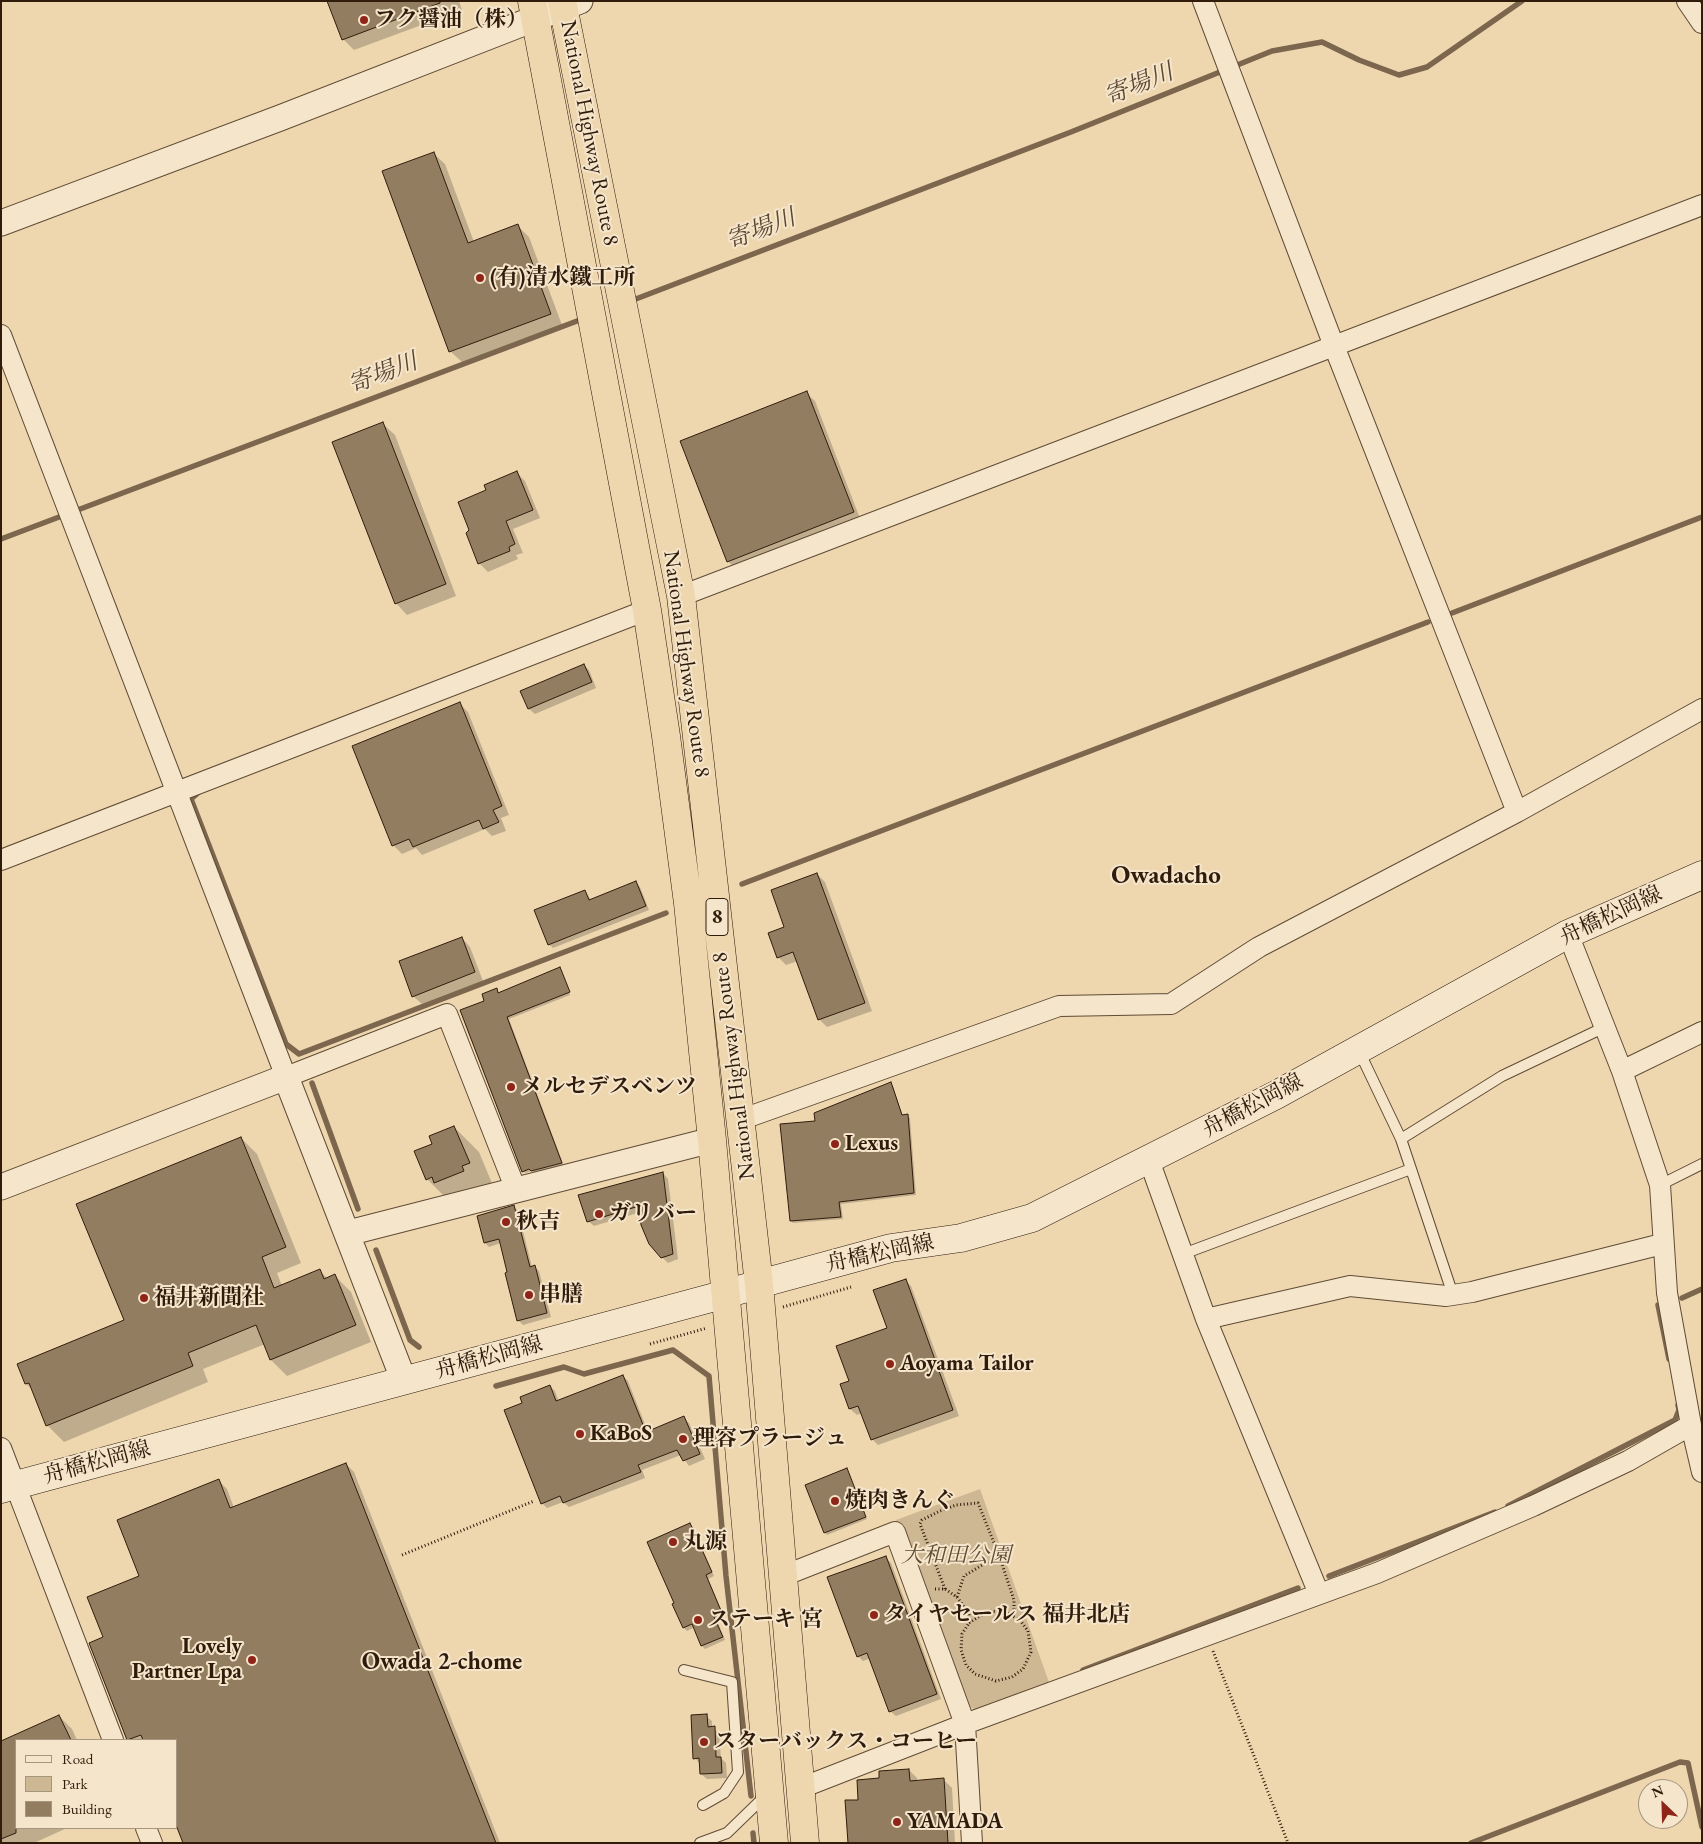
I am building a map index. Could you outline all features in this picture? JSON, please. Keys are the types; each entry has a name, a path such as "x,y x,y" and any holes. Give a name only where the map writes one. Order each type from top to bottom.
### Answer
{"highway":[{"name":"National Highway Route 8","path":"568,3 680,596 759,1284 805,1843"},
{"name":"National Highway Route 8","path":"534,10 647,610 688,903 712,1140 774,1843"}],"main road":[{"name":"舟橋松岡線","path":"8,1487 891,1248 961,1238 1032,1218 1149,1160 1358,1050 1568,934 1702,875"}],"street":[{"path":"1203,1 1334,346 1517,812"},
{"path":"1687,1 1702,23"},
{"path":"1,223 280,118 534,10 568,3"},
{"path":"680,596 1702,205"},
{"path":"1,335 404,1381"},
{"path":"1,860 647,610"},
{"path":"740,1120 1059,1006 1170,1004 1259,947 1517,812 1702,709"},
{"path":"1568,934 1622,1071 1660,1186 1662,1244 1667,1293 1690,1425 1702,1472"},
{"path":"1,1187 446,1014 516,1190"},
{"path":"1622,1071 1702,1032"},
{"path":"348,1234 712,1140"},
{"path":"1149,1160 1206,1319 1319,1594"},
{"path":"1206,1319 1350,1286 1446,1296 1472,1292 1662,1244"},
{"path":"800,1788 965,1724 1376,1573 1533,1506 1628,1461 1690,1425"},
{"path":"1,1448 8,1487 113,1739"},
{"path":"783,1576 895,1532 965,1724 972,1843"},
{"path":"146,1829 152,1843"}],"lane":[{"path":"1400,1139 1502,1076 1605,1027"},
{"path":"1358,1050 1400,1139 1453,1295"},
{"path":"1660,1186 1702,1164"},
{"path":"1183,1254 1411,1168"},
{"path":"684,1670 732,1682 738,1772 724,1792 703,1805"},
{"path":"700,1843 727,1833 760,1801 769,1780"}],"path":[{"path":"402,1555 534,1501"},
{"path":"945,1589 920,1524 922,1520 956,1505 978,1503 1014,1600 1014,1615"},
{"path":"957,1597 964,1576 989,1561 1000,1558"},
{"path":"930,1588 945,1589 957,1597 969,1614 969,1623"},
{"path":"988,1611 1005,1612 1014,1615 1020,1620 1028,1631 1030,1652 1023,1669 1012,1677 996,1681 975,1674 966,1665 961,1650 962,1634 969,1623 988,1611"},
{"path":"1208,1636 1288,1843"}],"green space":[{"name":"大和田公園","path":"980,1489 1050,1685 977,1711 961,1701 896,1520"}],"building":[{"name":"フク醤油（株）","path":"327,1 440,1 440,3 342,40"},
{"name":"(有)清水鐵工所","path":"434,152 468,243 518,224 551,314 449,352 382,171"},
{"path":"807,391 854,512 727,562 680,441"},
{"path":"383,422 446,584 395,604 332,442"},
{"path":"517,471 533,510 506,521 515,544 509,547 510,551 478,564 466,533 469,530 458,502 486,490 484,485"},
{"path":"584,664 592,682 528,709 520,691"},
{"path":"460,702 502,806 493,810 499,822 483,829 479,820 413,847 409,839 392,846 352,746"},
{"path":"817,873 865,1003 818,1020 793,952 777,958 768,933 784,927 771,890"},
{"path":"636,881 646,906 548,945 534,910 585,890 589,900"},
{"path":"462,937 475,972 412,997 399,961"},
{"name":"メルセデスベンツ","path":"560,967 570,992 507,1017 562,1163 522,1172 460,1010 484,1001 482,994 497,988 498,993"},
{"path":"891,1082 902,1115 908,1114 914,1193 839,1202 841,1217 790,1221 780,1124 815,1121 814,1113"},
{"path":"454,1126 470,1163 462,1166 464,1171 434,1183 432,1177 426,1180 414,1151 432,1144 429,1136"},
{"path":"241,1137 286,1247 262,1257 274,1288 320,1269 324,1279 335,1274 356,1325 270,1360 256,1325 188,1353 193,1366 46,1426 29,1383 25,1384 17,1364 124,1320 76,1204"},
{"name":"ガリバー","path":"663,1172 673,1254 661,1258 649,1244 641,1225 639,1206 587,1222 578,1195"},
{"path":"514,1205 530,1267 535,1265 547,1313 517,1321 499,1239 484,1243 477,1216"},
{"name":"Aoyama Tailor","path":"906,1279 953,1410 871,1440 858,1406 849,1409 840,1384 849,1381 836,1346 887,1328 873,1290"},
{"name":"KaBoS","path":"623,1375 646,1432 684,1416 700,1454 683,1461 677,1450 638,1465 641,1472 563,1503 560,1496 541,1504 504,1410 522,1403 520,1397 550,1385 556,1401"},
{"name":"Lovely Partner Lpa","path":"346,1463 496,1843 183,1843 178,1829 178,1739 143,1739 141,1735 127,1739 89,1643 103,1637 87,1597 139,1576 117,1520 219,1479 230,1508"},
{"name":"焼肉きんぐ","path":"847,1468 866,1517 824,1533 805,1485"},
{"path":"690,1523 712,1572 706,1575 722,1613 714,1617 723,1637 701,1646 692,1624 683,1628 647,1542"},
{"name":"タイヤセールス 福井北店","path":"886,1556 937,1694 889,1712 867,1653 857,1657 827,1577"},
{"name":"スターバックス・コーヒー","path":"707,1714 708,1727 715,1726 716,1757 721,1757 722,1773 700,1774 699,1758 693,1759 691,1715"},
{"path":"59,1715 71,1739 15,1739 16,1833 1,1839 1,1741"},
{"name":"YAMADA","path":"909,1769 910,1781 944,1778 948,1843 848,1843 845,1800 858,1800 857,1780 879,1778 879,1771"}],"waterway":[{"name":"寄場川","path":"628,302 1071,132 1272,51 1322,42 1359,60 1399,75 1427,67 1522,1"},
{"name":"寄場川","path":"1,539 585,318"},
{"path":"1452,613 1702,517"},
{"path":"742,884 1428,622"},
{"path":"199,792 191,799 286,1044 299,1054 666,913"},
{"path":"312,1083 358,1209"},
{"path":"376,1250 410,1340 419,1347"},
{"path":"1682,1298 1702,1289"},
{"path":"1658,1305 1669,1359"},
{"path":"496,1386 564,1367 584,1374 673,1350 709,1376 726,1576 751,1796"},
{"path":"1508,1506 1675,1420 1679,1410 1678,1405"},
{"path":"1329,1576 1495,1512"},
{"path":"1083,1670 1298,1588"},
{"path":"1471,1843 1680,1762 1688,1763 1702,1827"},
{"path":"753,1833 754,1843"}],"place":[{"name":"フク醤油（株）","path":"364,20"},
{"name":"(有)清水鐵工所","path":"480,278"},
{"name":"メルセデスベンツ","path":"511,1087"},
{"name":"Lexus","path":"835,1144"},
{"name":"ガリバー","path":"599,1214"},
{"name":"秋吉","path":"506,1222"},
{"name":"串膳","path":"529,1295"},
{"name":"福井新聞社","path":"144,1298"},
{"name":"Aoyama Tailor","path":"890,1364"},
{"name":"KaBoS","path":"580,1434"},
{"name":"理容プラージュ","path":"683,1439"},
{"name":"焼肉きんぐ","path":"835,1501"},
{"name":"丸源","path":"673,1542"},
{"name":"タイヤセールス 福井北店","path":"874,1615"},
{"name":"ステーキ 宮","path":"698,1620"},
{"name":"Lovely Partner Lpa","path":"252,1660"},
{"name":"スターバックス・コーヒー","path":"704,1742"},
{"name":"YAMADA","path":"897,1822"}],"district":[{"name":"Owadacho","path":"1166,876"},
{"name":"Owada 2-chome","path":"442,1662"}]}
